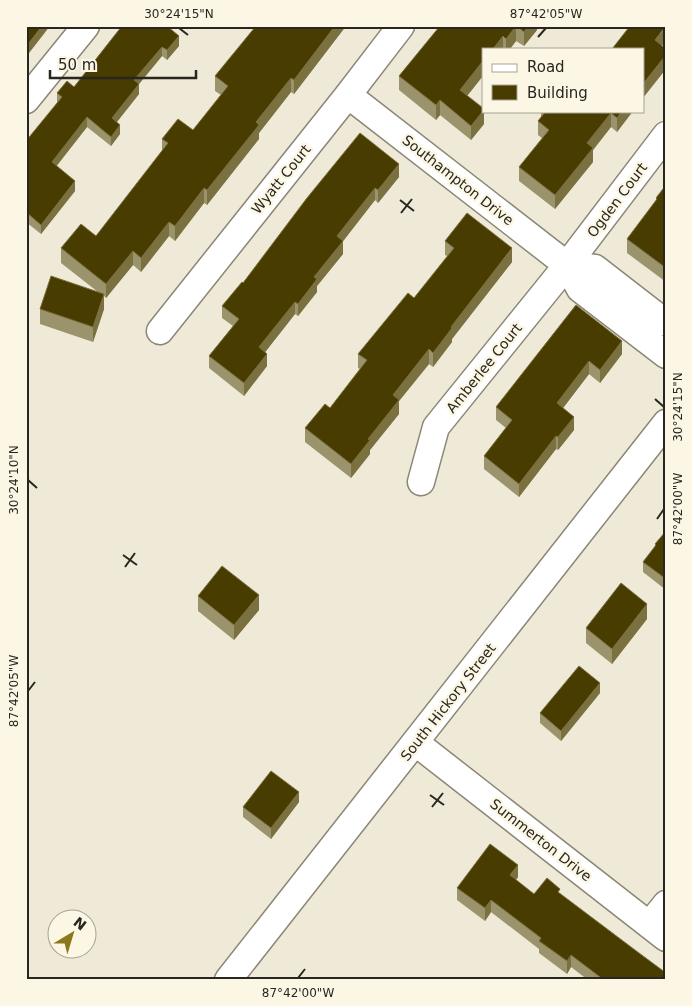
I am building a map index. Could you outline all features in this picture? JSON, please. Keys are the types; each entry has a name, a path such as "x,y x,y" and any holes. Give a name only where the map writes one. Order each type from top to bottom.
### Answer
{"street":[{"path":"26,100 86,26"},
{"name":"Wyatt Court","path":"160,331 401,26"},
{"name":"Southampton Drive","path":"348,95 567,265 580,289 666,355"},
{"name":"Ogden Court","path":"567,265 666,135"},
{"path":"567,265 595,268 666,323"},
{"name":"Amberlee Court","path":"420,482 436,427 567,265"},
{"name":"South Hickory Street","path":"228,980 666,423"},
{"name":"Summerton Drive","path":"416,743 658,932"},
{"path":"658,932 666,904"}],"building":[{"path":"26,26 42,26 26,47"},
{"path":"122,26 167,26 179,36 167,50 162,47 134,80 139,84 112,118 120,125 111,137 87,117 52,162 75,181 41,225 26,212 26,141 62,97 57,93 67,81 74,87"},
{"path":"256,26 335,26 294,80 291,78 256,122 259,125 207,190 204,188 175,226 169,222 141,258 133,251 106,284 61,248 81,224 96,236 168,143 162,139 178,119 193,130 228,86 215,76"},
{"path":"440,26 516,26 506,39 503,36 494,48 482,48 482,62 460,90 482,107 482,112 471,126 440,100 436,105 399,76"},
{"path":"517,26 528,26 524,32"},
{"path":"630,26 666,26 655,40 666,49 666,55 644,83 644,48 613,48"},
{"path":"545,112 621,112 617,118 611,113 587,143 593,148 555,195 519,167 549,130 538,121"},
{"path":"360,133 399,164 378,190 375,188 337,236 343,241 314,277 317,279 298,304 295,302 259,347 267,354 244,383 209,356 239,319 222,306 243,283 307,198"},
{"path":"666,185 666,268 627,239"},
{"path":"467,213 512,248 433,353 429,349 393,395 399,400 351,464 305,428 325,404 330,408 367,360 358,354 408,293 414,298 454,248 445,241"},
{"path":"51,276 104,294 93,327 40,309"},
{"path":"576,305 622,341 600,370 589,361 557,403 574,417 558,437 556,436 519,484 484,456 512,420 496,407"},
{"path":"666,531 666,579 643,562"},
{"path":"222,566 259,595 234,625 198,596"},
{"path":"621,583 647,604 612,649 586,628"},
{"path":"579,666 600,683 561,731 540,713"},
{"path":"271,771 299,792 271,828 243,807"},
{"path":"490,844 518,865 510,875 534,894 547,878 560,889 558,892 666,973 666,980 604,980 571,955 567,961 539,941 541,938 491,900 485,908 457,888"}]}
